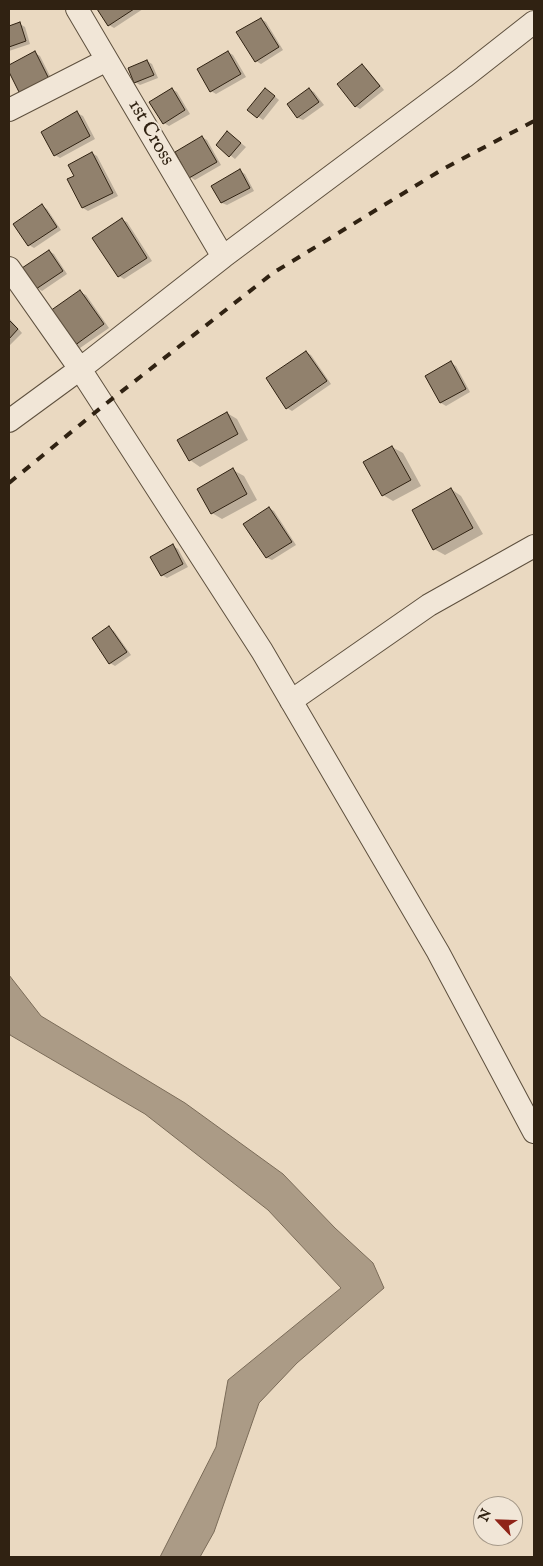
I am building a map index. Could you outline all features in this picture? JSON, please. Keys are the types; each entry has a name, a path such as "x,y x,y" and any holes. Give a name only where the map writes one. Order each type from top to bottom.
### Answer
{"street":[{"name":"1st Cross","path":"77,9 223,257"},
{"path":"9,421 80,369 223,257 464,77 534,22"},
{"path":"9,110 107,60"},
{"path":"9,268 80,369 262,651 438,952 534,1132"},
{"path":"291,701 429,605 534,546"}],"shaded area":[{"path":"9,975 41,1016 185,1103 283,1174 335,1228 373,1263 384,1288 297,1363 259,1403 214,1532 200,1557 160,1557 216,1447 228,1380 341,1288 268,1210 145,1114 10,1035"}],"building":[{"path":"97,9 134,9 108,26"},
{"path":"261,18 279,47 255,62 236,32"},
{"path":"20,22 26,41 9,47 9,26"},
{"path":"35,51 50,81 21,96 9,72 9,65"},
{"path":"228,51 241,74 210,92 197,69"},
{"path":"147,60 154,75 134,83 128,68"},
{"path":"362,64 380,86 355,107 337,84"},
{"path":"172,88 185,110 163,124 149,102"},
{"path":"265,88 275,96 257,118 247,110"},
{"path":"309,88 319,102 297,118 287,104"},
{"path":"77,111 90,136 54,156 41,132"},
{"path":"227,131 241,143 229,157 216,145"},
{"path":"202,136 217,162 189,178 175,152"},
{"path":"92,152 113,193 82,208 67,179 74,176 68,165"},
{"path":"240,169 250,188 221,203 211,186"},
{"path":"42,204 57,227 28,246 13,224"},
{"path":"122,218 147,258 118,277 92,238"},
{"path":"49,250 63,271 36,289 22,268"},
{"path":"80,290 104,324 74,346 50,311"},
{"path":"9,320 18,329 9,339"},
{"path":"306,351 327,381 286,409 266,378"},
{"path":"451,361 466,389 440,403 425,376"},
{"path":"227,412 238,434 189,461 177,440"},
{"path":"392,446 411,480 382,496 363,462"},
{"path":"233,468 247,494 211,514 197,489"},
{"path":"451,488 473,528 433,550 412,510"},
{"path":"269,507 292,542 266,558 243,524"},
{"path":"173,544 183,564 161,576 150,557"},
{"path":"109,626 127,652 109,664 92,638"}],"railway":[{"path":"9,483 103,406 273,273 443,169 534,121"}]}
